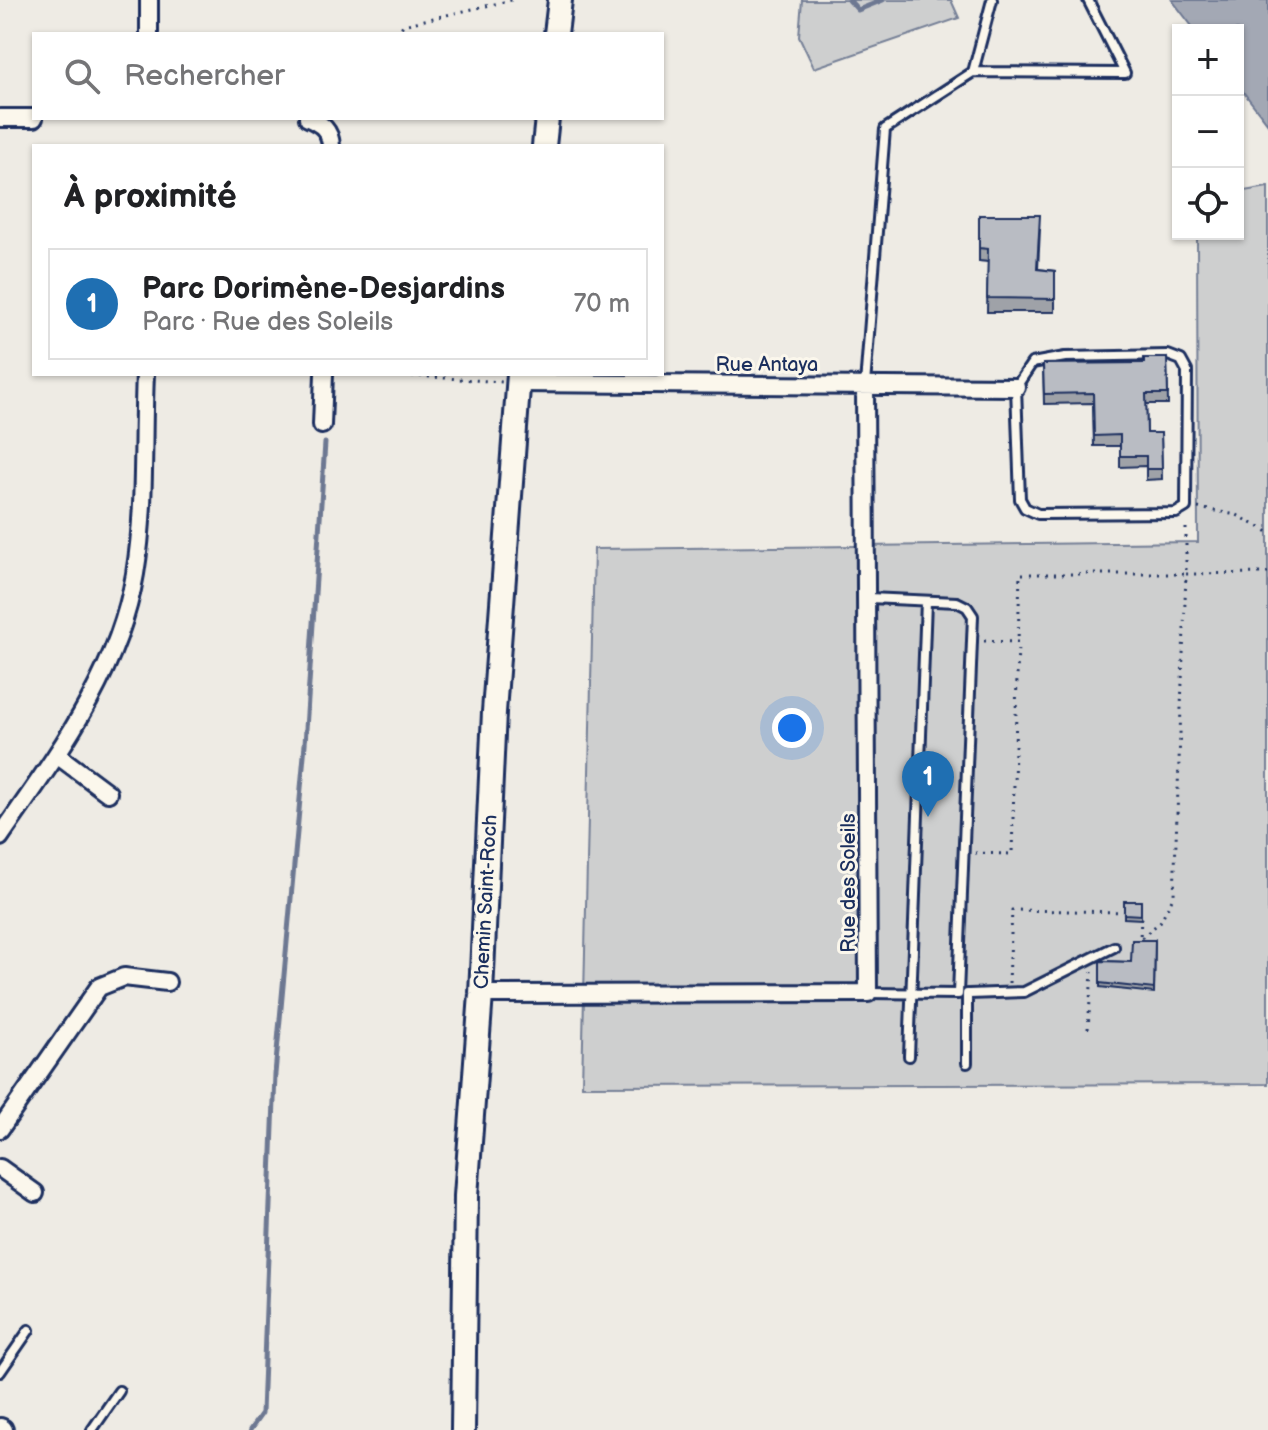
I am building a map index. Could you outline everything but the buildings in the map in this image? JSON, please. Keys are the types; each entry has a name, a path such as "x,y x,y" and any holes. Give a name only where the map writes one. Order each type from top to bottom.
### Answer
{"main road":[{"path":"556,32 560,0"},
{"path":"544,144 547,120"},
{"name":"Chemin Saint-Roch","path":"463,1430 466,1196 481,994 494,712 518,378"}],"street":[{"path":"149,0 149,32"},
{"path":"0,118 32,118"},
{"path":"312,120 321,124 328,133 331,144"},
{"path":"0,837 57,755 103,674 130,596 142,496 145,376"},
{"path":"322,425 324,376"},
{"name":"Rue Antaya","path":"518,378 1016,387"},
{"name":"Rue des Soleils","path":"865,385 869,598 868,993"},
{"path":"57,755 108,793"},
{"path":"0,1129 99,987 124,977 167,982"},
{"path":"481,994 868,993"},
{"path":"0,1168 35,1193"}],"lane":[{"path":"973,72 992,0"},
{"path":"865,385 885,129 973,72 1125,73 1088,0"},
{"path":"1168,355 1181,360 1187,371 1186,507 1176,513 1038,514 1025,508 1020,499 1016,387 1032,363 1046,358 1168,355"},
{"path":"869,598 957,602 967,607 973,616 958,994"},
{"path":"909,1056 926,601"},
{"path":"868,993 1008,995 1024,992 1114,947"},
{"path":"967,1063 969,994"},
{"path":"0,1372 29,1330"},
{"path":"92,1430 119,1391"}],"path":[{"path":"398,32 403,25 512,0"},
{"path":"453,376 518,378"},
{"path":"1008,995 1012,910 1141,912 1140,939 1160,922 1174,895 1186,507 1237,515 1268,532"},
{"path":"964,852 1012,854 1020,574 1268,573"},
{"path":"972,641 1018,642"},
{"path":"1088,1029 1092,960"}],"shaded area":[{"path":"802,0 951,0 959,18 814,68 799,36"},
{"path":"1172,0 1268,0 1268,124 1244,93 1244,24 1190,24"},
{"path":"1268,187 1268,1084 582,1086 594,549 1198,542 1197,240 1244,240 1244,191"}],"waterway":[{"path":"849,0 858,10 883,0"},
{"path":"250,1430 262,1413 275,1074 305,744 325,443"}],"place":[{"name":"Parc Dorimène-Desjardins","path":"928,817"}]}
